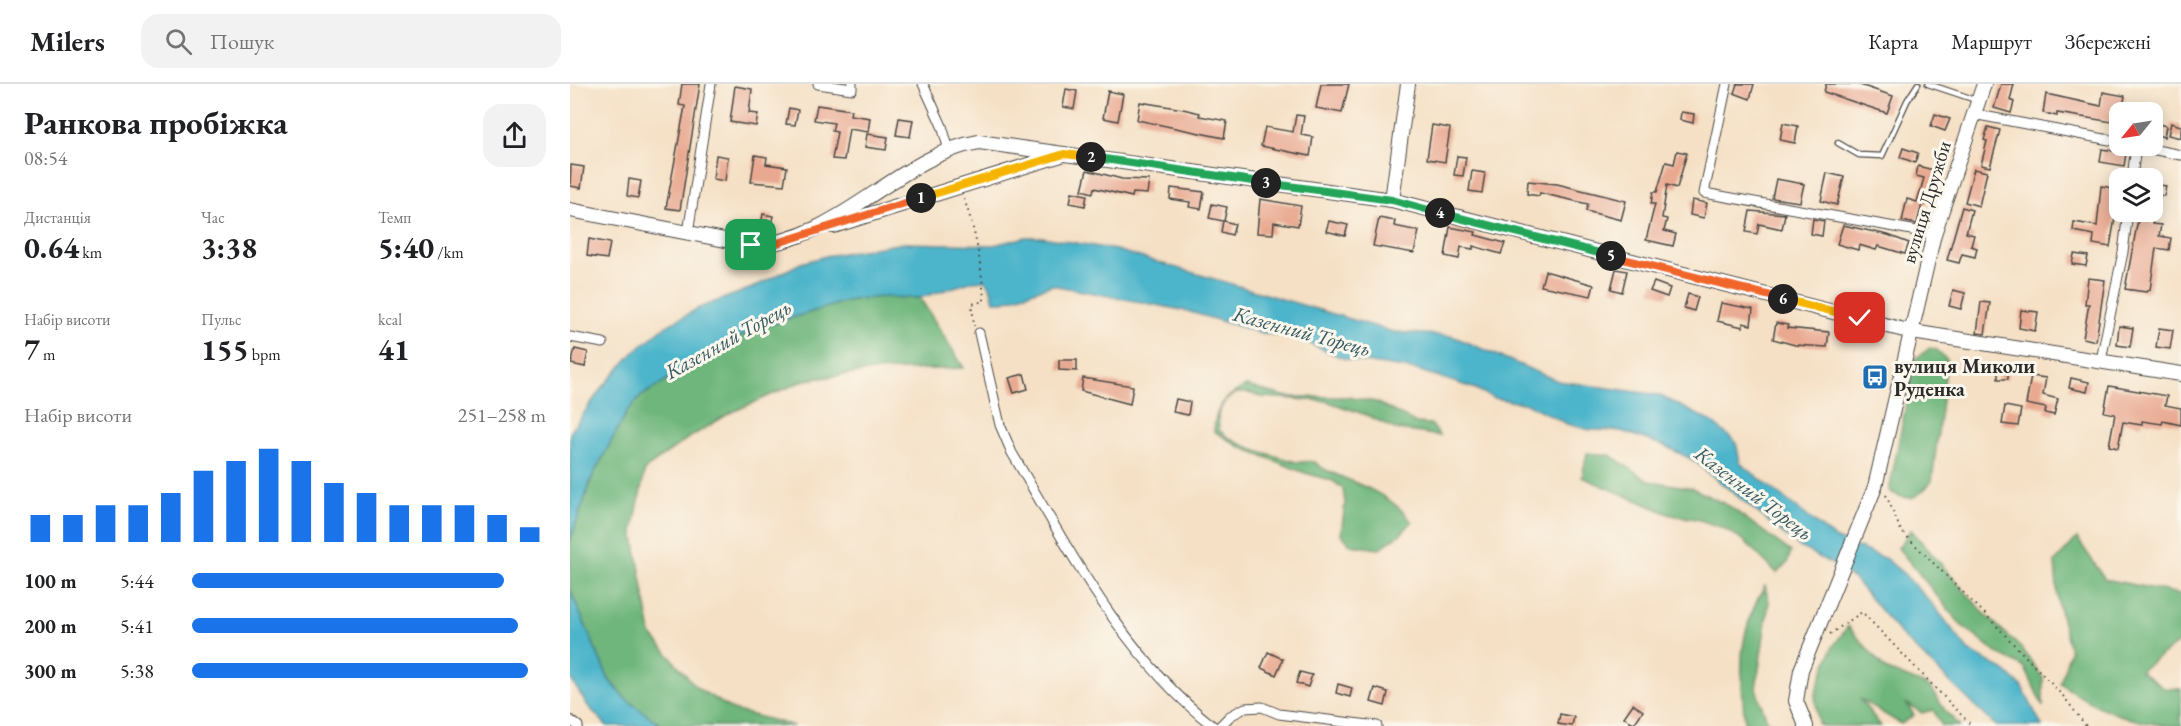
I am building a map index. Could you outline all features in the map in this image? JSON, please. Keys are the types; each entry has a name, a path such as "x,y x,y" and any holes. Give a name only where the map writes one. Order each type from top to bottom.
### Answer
{"street":[{"path":"688,233 711,84"},
{"path":"818,84 852,87"},
{"path":"923,84 942,126 949,150"},
{"path":"1392,200 1408,84"},
{"path":"1726,84 1704,193 1934,234"},
{"name":"вулиця Дружби","path":"1805,726 1796,701 1800,670 1876,483 1934,234 1984,84"},
{"path":"1976,107 2109,139"},
{"path":"771,245 839,216 949,150 979,142 1392,200 1912,332 2181,374"},
{"path":"2163,151 2181,155"},
{"path":"570,210 751,245 771,245 1064,154"},
{"path":"2101,360 2124,252 2127,222"},
{"path":"979,333 1000,425 1012,453 1118,626 1184,704 1213,726"},
{"path":"570,337 603,343"},
{"path":"1220,726 1230,716 1245,708 1262,706 1280,714 1377,726"},
{"path":"570,720 578,726"}],"lane":[{"path":"1838,143 1859,155 1882,156 1907,101 1918,84"},
{"path":"1928,84 1976,107"}],"path":[{"path":"959,186 976,240 982,283 984,301 972,304 974,327 979,333"},
{"path":"1876,483 1892,504 1901,531 2033,664 2086,726"},
{"path":"1811,644 1862,612 1972,726"}],"green space":[{"path":"881,297 920,298 964,368 873,371 805,380 730,413 687,439 645,469 633,531 651,634 697,688 733,710 794,726 662,726 626,699 609,680 570,590 570,541 592,477 627,412 641,396 723,345 756,329 850,300"},
{"path":"1930,348 1937,350 1947,360 1932,481 1917,495 1902,497 1889,491 1915,359"},
{"path":"1246,386 1288,397 1347,397 1376,402 1416,423 1431,424 1440,436 1395,429 1369,416 1326,401 1263,397 1248,393 1235,393 1224,402 1218,415 1219,430 1236,441 1255,450 1296,462 1314,462 1326,470 1383,496 1412,522 1402,533 1379,549 1351,545 1341,534 1345,504 1343,489 1333,481 1305,473 1238,446 1214,431 1216,415 1222,403 1232,394"},
{"path":"1587,453 1610,455 1649,481 1692,488 1729,506 1791,552 1787,563 1777,573 1743,540 1723,528 1697,519 1671,515 1582,477"},
{"path":"1911,530 1983,612 2023,650 2043,678 2043,707 2025,668 1997,653 1961,625 1898,548"},
{"path":"2077,538 2105,579 2181,594 2181,641 2140,671 2164,688 2181,689 2181,726 2149,723 2117,714 2087,701 2060,683 2070,651 2058,603 2055,562"},
{"path":"1765,586 1769,601 1756,689 1769,726 1745,726 1742,688 1744,638 1755,604"},
{"path":"1848,626 1885,669 1930,687 1946,712 1960,726 1942,726 1933,710 1922,713 1906,703 1914,715 1901,724 1860,699 1881,726 1822,726 1818,723 1815,694 1832,648"}],"water":[{"name":"Казенний Торець","path":"1026,237 1042,237 1116,250 1394,332 1452,336 1558,381 1659,395 1710,421 1736,442 1740,463 1836,539 1886,559 1904,574 1934,606 1968,650 2005,671 2022,687 2042,726 1996,726 1902,636 1855,580 1832,564 1800,547 1693,460 1665,446 1621,431 1590,430 1567,424 1528,404 1493,398 1476,389 1417,370 1345,359 1297,338 1258,332 1187,311 1052,285 1004,301 994,301 990,286 985,280 973,281 920,298 881,297 850,300 756,329 723,345 641,396 627,412 592,477 570,541 570,433 601,389 633,353 663,328 699,308 752,288 801,263 826,256 904,243 994,245"},
{"path":"570,590 609,680 626,699 662,726 607,726 588,706 570,678"}],"building":[{"path":"682,84 700,84 680,210 666,208 685,106 679,105"},
{"path":"1321,84 1349,84 1342,113 1316,108"},
{"path":"1737,84 1754,84 1750,99 1734,93"},
{"path":"1826,84 1857,84 1893,96 1887,113 1824,92"},
{"path":"2001,84 2014,84 2010,100 2014,102 2011,113 1994,108"},
{"path":"735,86 752,89 749,113 758,114 756,126 730,122"},
{"path":"1066,89 1077,91 1074,109 1063,107"},
{"path":"1108,91 1123,94 1118,121 1103,118"},
{"path":"2103,92 2125,96 2124,102 2109,102 2109,122 2043,113 2046,94 2101,106"},
{"path":"1140,102 1183,109 1200,113 1199,116 1227,121 1224,138 1137,120"},
{"path":"817,105 851,110 850,115 870,118 868,132 849,129 844,160 832,159 837,132 832,131 834,123 814,120"},
{"path":"789,108 798,110 795,125 786,124"},
{"path":"1681,112 1694,114 1693,123 1680,120"},
{"path":"1935,114 1950,119 1945,131 1931,126"},
{"path":"1296,115 1304,116 1301,135 1313,137 1310,156 1261,146 1265,127 1293,132"},
{"path":"899,118 913,120 910,137 896,135"},
{"path":"1783,123 1798,126 1795,143 1780,140"},
{"path":"2171,123 2181,126 2181,138 2168,135"},
{"path":"1432,125 1450,128 1445,162 1427,159"},
{"path":"2163,125 2166,126 2163,137"},
{"path":"1988,127 2000,130 1990,167 1981,165"},
{"path":"867,134 888,137 886,150 865,147"},
{"path":"1903,148 1918,153 1915,163 1900,157"},
{"path":"2102,149 2109,150 2109,156 2126,156 2124,166 2100,162"},
{"path":"1677,151 1687,153 1677,188 1667,185 1662,218 1667,219 1664,231 1676,234 1673,246 1646,240 1655,204 1651,204 1653,192 1657,192 1666,162 1674,164"},
{"path":"716,155 728,157 725,181 713,179"},
{"path":"755,155 767,157 766,164 787,167 784,185 751,182"},
{"path":"1457,156 1466,157 1463,176 1454,175"},
{"path":"571,165 584,167 581,188 570,186"},
{"path":"1918,166 1937,171 1926,205 1922,204 1917,224 1902,221 1907,199 1917,202 1924,178 1916,176"},
{"path":"1974,169 1987,172 1979,206 1965,202"},
{"path":"1087,170 1122,179 1149,180 1147,194 1133,193 1132,197 1094,188 1093,193 1082,190"},
{"path":"1472,171 1485,173 1482,193 1469,191"},
{"path":"1827,173 1844,177 1837,205 1821,201"},
{"path":"629,179 641,181 638,198 627,196"},
{"path":"1776,179 1804,184 1800,202 1772,198"},
{"path":"1528,181 1557,184 1626,201 1621,220 1586,211 1588,204 1540,193 1539,196 1527,194"},
{"path":"2101,186 2109,187 2109,222 2114,222 2110,247 2093,244 2094,235 2073,231 2074,222 2097,226"},
{"path":"1171,188 1204,192 1201,209 1189,207 1190,202 1170,199"},
{"path":"1072,192 1087,195 1085,206 1070,203"},
{"path":"1260,199 1301,206 1298,226 1274,222 1273,234 1257,233"},
{"path":"1692,200 1707,203 1704,218 1690,215"},
{"path":"1212,204 1227,207 1224,221 1235,224 1232,235 1221,232 1223,221 1209,218"},
{"path":"1962,207 1972,210 1966,233 1974,235 1971,246 1977,248 1975,257 1962,254 1959,263 1947,260"},
{"path":"1750,211 1785,214 1782,229 1759,224 1757,234 1746,232"},
{"path":"763,214 773,216 771,226 761,225"},
{"path":"1379,218 1395,221 1394,226 1419,231 1414,253 1373,246"},
{"path":"1813,219 1824,221 1822,236 1811,234"},
{"path":"1329,221 1348,225 1345,236 1326,231"},
{"path":"2138,222 2152,222 2152,224 2161,225 2159,236 2171,238 2169,250 2156,248 2150,290 2146,292 2125,289"},
{"path":"1843,225 1888,235 1909,243 1905,254 1878,246 1876,250 1859,245 1858,250 1837,244"},
{"path":"1450,227 1476,232 1475,235 1505,243 1501,254 1473,246 1473,249 1461,247 1459,259 1445,256"},
{"path":"589,239 610,243 607,259 587,256"},
{"path":"2074,254 2088,256 2086,266 2072,264"},
{"path":"1616,269 1627,271 1622,292 1611,289"},
{"path":"1545,271 1594,285 1591,296 1541,286"},
{"path":"2088,278 2105,280 2096,341 2083,338 2089,304 2085,304"},
{"path":"1654,282 1670,288 1667,297 1650,291"},
{"path":"1953,290 1965,293 1961,309 1949,306"},
{"path":"1688,294 1698,297 1694,311 1684,308"},
{"path":"1981,302 1990,303 1985,334 1977,333"},
{"path":"1721,303 1753,309 1751,325 1743,323 1743,327 1717,321"},
{"path":"2021,310 2038,312 2035,331 2019,328"},
{"path":"1776,323 1788,325 1787,328 1829,332 1827,347 1795,345 1773,339"},
{"path":"2119,326 2133,328 2130,347 2117,345"},
{"path":"2159,328 2173,330 2170,349 2156,347"},
{"path":"575,349 588,352 585,367 571,364"},
{"path":"1059,360 1077,360 1077,371 1059,370"},
{"path":"1998,367 2008,367 2008,379 1998,379"},
{"path":"1024,374 1028,389 1014,393 1009,378"},
{"path":"2031,376 2046,378 2043,395 2058,399 2054,415 2045,413 2046,408 2026,404"},
{"path":"1083,378 1133,386 1130,404 1081,391"},
{"path":"2071,378 2089,382 2087,392 2069,388"},
{"path":"2109,386 2167,396 2165,405 2181,408 2181,425 2163,421 2162,424 2142,421 2142,425 2123,422 2118,448 2109,446 2115,414 2104,412"},
{"path":"1176,399 1190,402 1188,415 1173,412"},
{"path":"2005,406 2021,409 2018,426 2002,424"},
{"path":"1268,652 1283,659 1276,675 1261,668"},
{"path":"1300,672 1312,675 1308,687 1296,683"},
{"path":"1338,684 1352,688 1350,697 1336,693"},
{"path":"1375,688 1388,692 1385,706 1371,702"},
{"path":"1633,704 1643,711 1634,724 1624,717"},
{"path":"1560,714 1574,717 1572,726 1558,724"}],"place":[{"name":"вулиця Миколи Руденка","path":"1875,377"}],"route":[{"path":"751,245 771,245 1064,154 1392,200 1860,318"}]}
